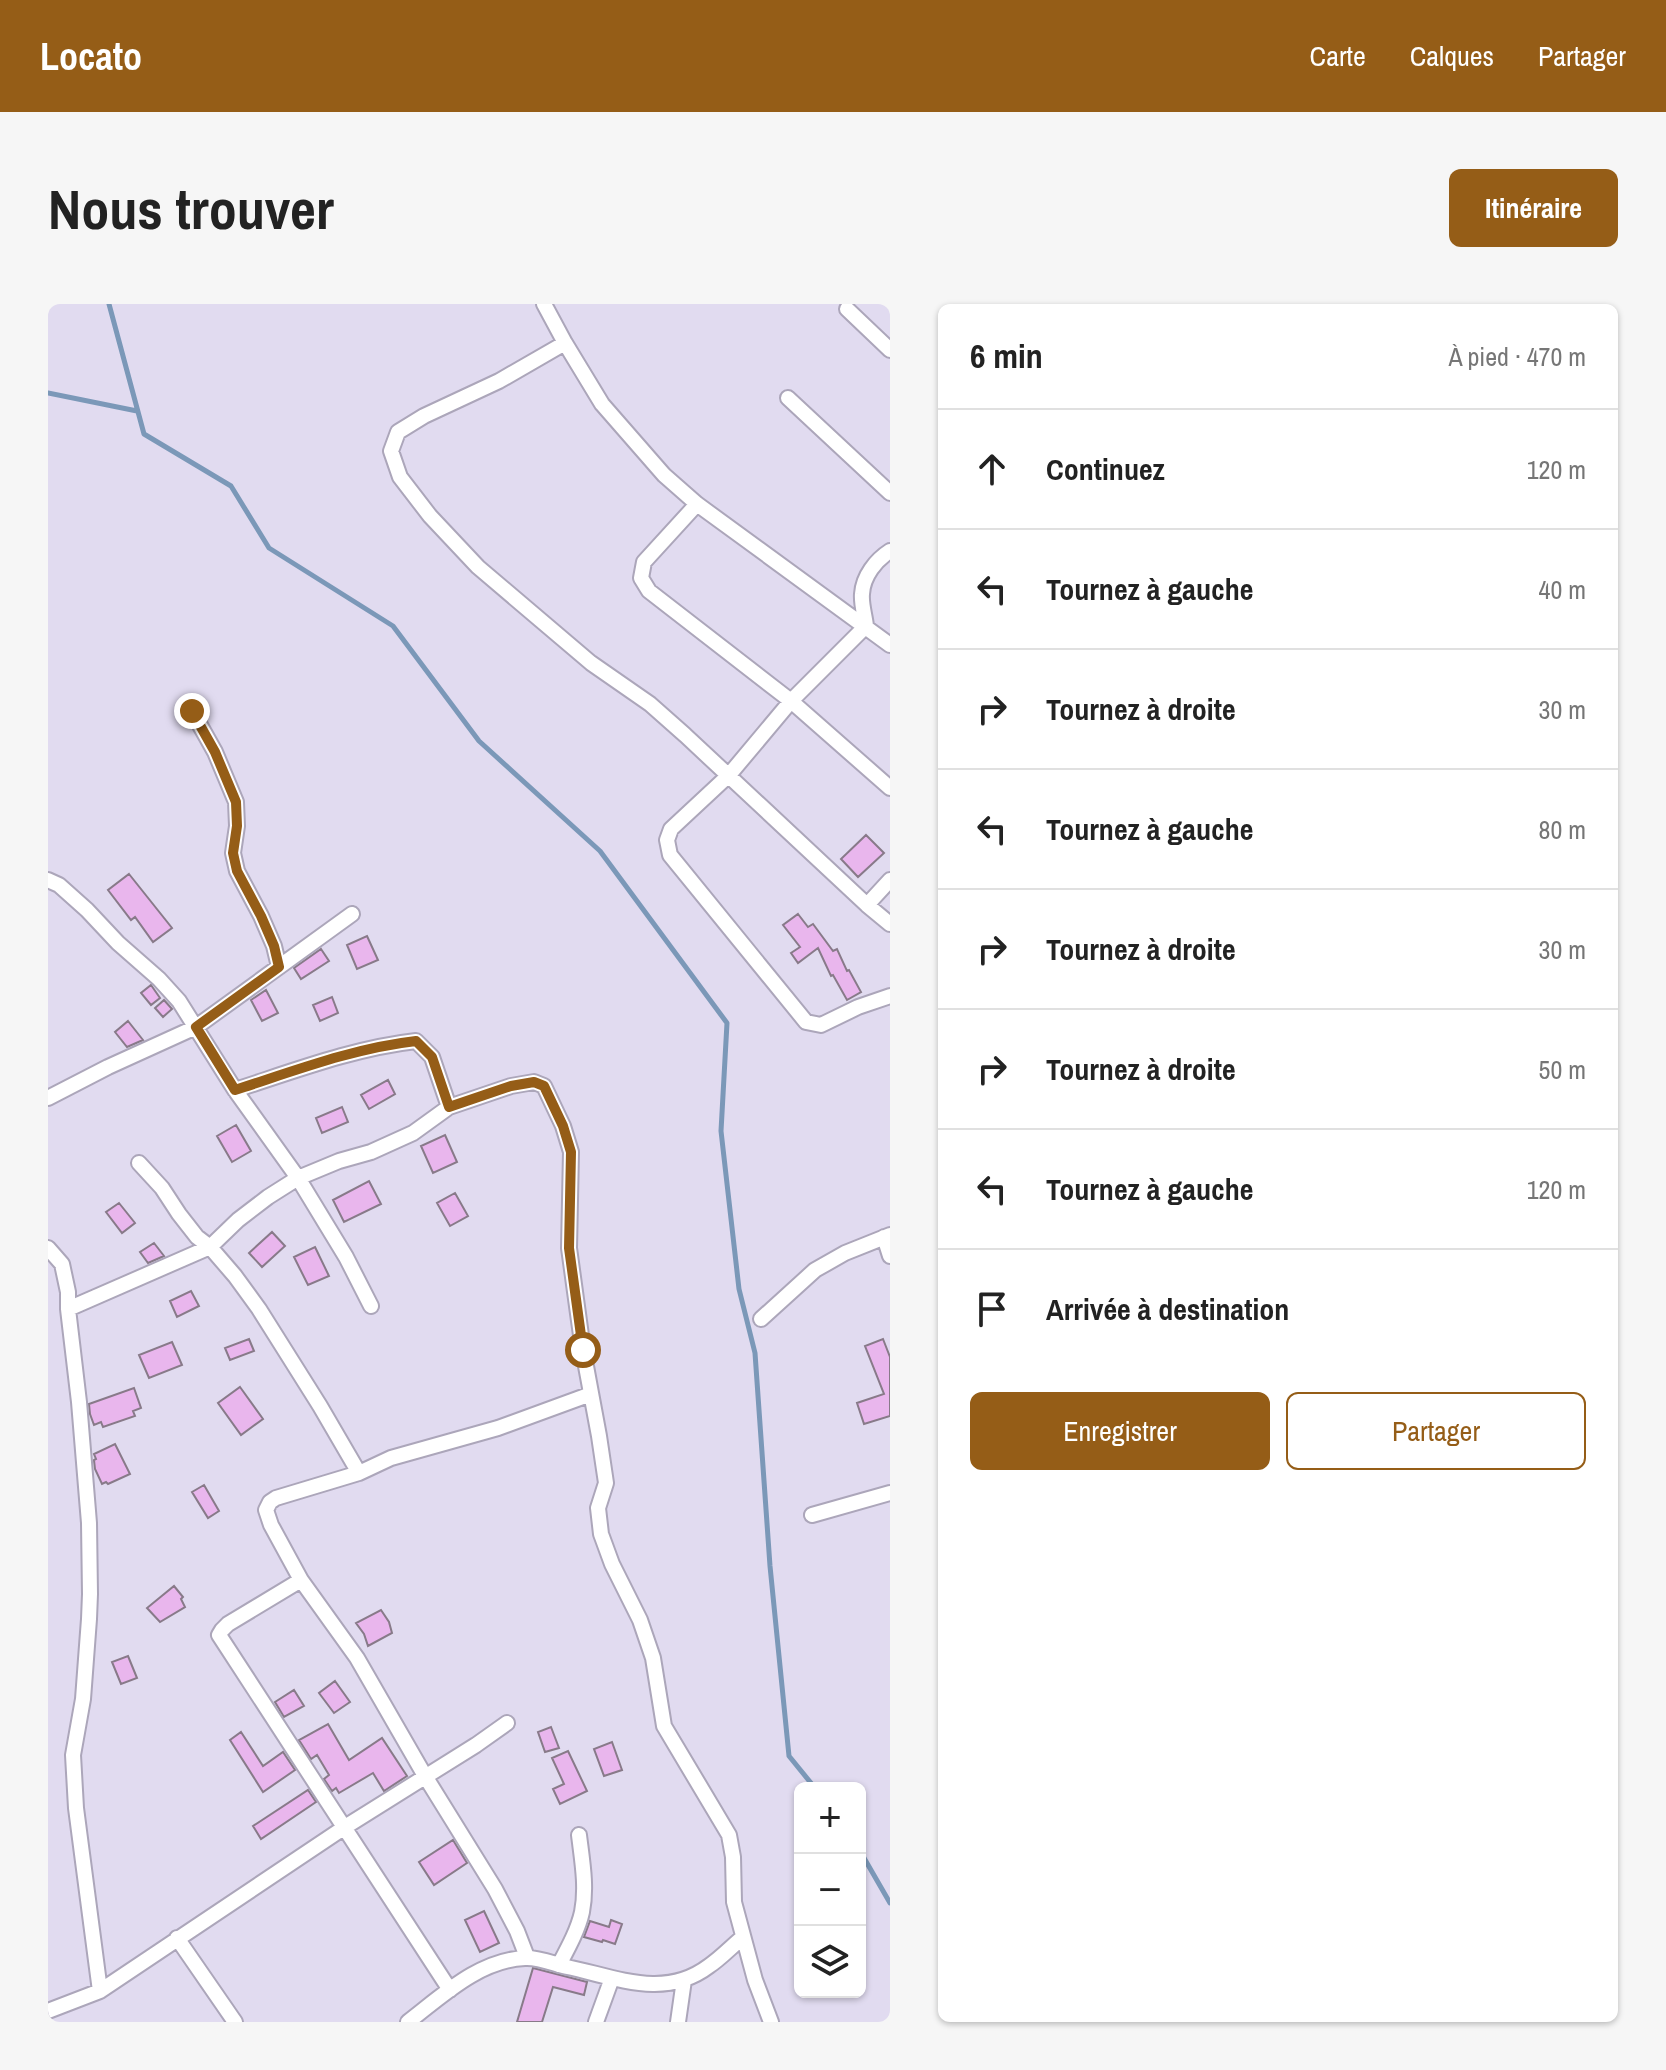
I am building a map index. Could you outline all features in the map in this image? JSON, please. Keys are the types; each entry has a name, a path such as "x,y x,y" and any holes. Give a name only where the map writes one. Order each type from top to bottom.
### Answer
{"street":[{"path":"544,304 602,404 664,475 697,504 890,645"},
{"path":"847,309 890,350"},
{"path":"565,343 499,381 424,416 398,432 391,451 400,477 430,516 478,567 591,663 650,704 890,924"},
{"path":"788,398 890,493"},
{"path":"697,504 644,562 641,578 649,591 791,701 890,788"},
{"path":"866,626 862,594 865,584 876,563 890,551"},
{"path":"866,626 791,701 729,775 671,829 667,840 670,855 806,1022 821,1025 890,996"},
{"path":"192,711 215,752 236,802 237,826 233,853 237,871 261,916 279,967"},
{"path":"48,880 69,893 179,1001 235,1090 298,1178 346,1257 371,1306"},
{"path":"867,905 890,880"},
{"path":"48,1098 196,1027 352,914"},
{"path":"235,1090 322,1062 416,1041 432,1057 449,1107"},
{"path":"68,1309 210,1247 238,1220 298,1178 413,1133 449,1107 511,1086 534,1082 544,1086 563,1126 571,1152 569,1248 606,1483 598,1508 601,1534 640,1620 653,1658 664,1726 729,1835 734,1902 742,1938 771,2022"},
{"path":"139,1163 162,1188 197,1237 235,1276 259,1309 359,1473"},
{"path":"761,1319 815,1270 845,1253 887,1236 890,1256"},
{"path":"48,1248 62,1264 68,1292 89,1523 90,1594 83,1699 73,1755 76,1808 100,1991"},
{"path":"527,1957 508,1912 357,1658 301,1580 266,1510 276,1498 359,1473 391,1458 498,1428 591,1394"},
{"path":"812,1515 890,1493"},
{"path":"301,1580 228,1624 219,1635 450,1990"},
{"path":"48,2011 100,1991 507,1723"},
{"path":"559,1965 582,1914 583,1873 579,1835"},
{"path":"177,1938 235,2022"},
{"path":"408,2022 450,1990 499,1962 527,1957 636,1984 664,1985 684,1980 708,1967 742,1938"},
{"path":"596,2022 612,1978"},
{"path":"678,2022 684,1980"}],"building":[{"path":"866,835 884,853 858,877 841,859"},
{"path":"129,874 172,928 153,942 135,917 131,920 108,890"},
{"path":"798,914 808,927 813,924 833,951 837,949 861,992 847,1000 818,948 798,963 791,953 800,947 783,925"},
{"path":"367,936 378,960 357,969 347,945"},
{"path":"321,949 329,961 301,979 294,968"},
{"path":"151,985 160,998 151,1005 141,993"},
{"path":"266,990 278,1013 262,1021 251,1000"},
{"path":"332,997 338,1013 320,1021 313,1005"},
{"path":"164,1000 172,1009 163,1017 155,1008"},
{"path":"128,1021 143,1040 127,1047 115,1032"},
{"path":"388,1080 395,1094 369,1109 361,1095"},
{"path":"342,1107 348,1122 322,1133 316,1118"},
{"path":"236,1125 251,1151 232,1162 217,1136"},
{"path":"445,1135 457,1162 433,1173 421,1146"},
{"path":"369,1181 381,1204 344,1222 333,1200"},
{"path":"455,1193 468,1216 450,1226 437,1203"},
{"path":"119,1203 135,1223 122,1233 106,1212"},
{"path":"272,1232 285,1246 262,1267 249,1253"},
{"path":"154,1243 164,1256 148,1263 140,1252"},
{"path":"315,1247 329,1276 308,1285 294,1257"},
{"path":"191,1291 199,1306 177,1317 170,1301"},
{"path":"249,1339 254,1351 230,1360 225,1348"},
{"path":"883,1339 890,1357 890,1416 864,1424 857,1403 884,1394 865,1346"},
{"path":"172,1342 182,1365 149,1378 139,1355"},
{"path":"240,1387 263,1419 241,1435 218,1403"},
{"path":"134,1388 141,1408 133,1411 135,1416 103,1427 101,1422 94,1425 89,1404"},
{"path":"115,1444 130,1474 102,1484 95,1469 94,1454"},
{"path":"204,1485 219,1511 208,1518 192,1492"},
{"path":"174,1586 183,1597 185,1607 160,1622 147,1608"},
{"path":"381,1610 392,1633 368,1646 356,1623"},
{"path":"128,1656 137,1678 121,1684 112,1662"},
{"path":"335,1681 350,1702 334,1713 319,1693"},
{"path":"294,1690 304,1706 284,1717 275,1702"},
{"path":"328,1724 349,1760 382,1738 407,1776 384,1791 373,1773 339,1793 336,1788 332,1791 324,1779 329,1775 317,1755 311,1759 299,1740"},
{"path":"551,1727 559,1748 545,1752 538,1732"},
{"path":"241,1732 263,1766 283,1752 295,1770 263,1792 230,1740"},
{"path":"612,1742 622,1770 604,1776 594,1749"},
{"path":"568,1751 587,1791 560,1804 553,1789 564,1784 552,1758"},
{"path":"308,1790 316,1802 261,1839 253,1826"},
{"path":"453,1840 467,1863 434,1885 419,1862"},
{"path":"484,1911 499,1943 480,1952 465,1920"},
{"path":"611,1920 622,1924 615,1944 584,1937 590,1921 609,1927"},
{"path":"533,1968 587,1982 584,1995 553,1987 542,2022 517,2022"}],"waterway":[{"path":"109,304 144,434 231,486 269,548 393,626 479,741 600,851 727,1023 721,1131 739,1289 755,1353 770,1566 789,1756 810,1782"},
{"path":"48,393 137,411"},
{"path":"862,1854 890,1903"}],"route":[{"path":"192,711 215,752 236,802 237,826 233,853 237,871 261,916 279,967 196,1027 235,1090 322,1062 416,1041 432,1057 449,1107 511,1086 534,1082 544,1086 563,1126 571,1152 569,1248 583,1350"}]}
